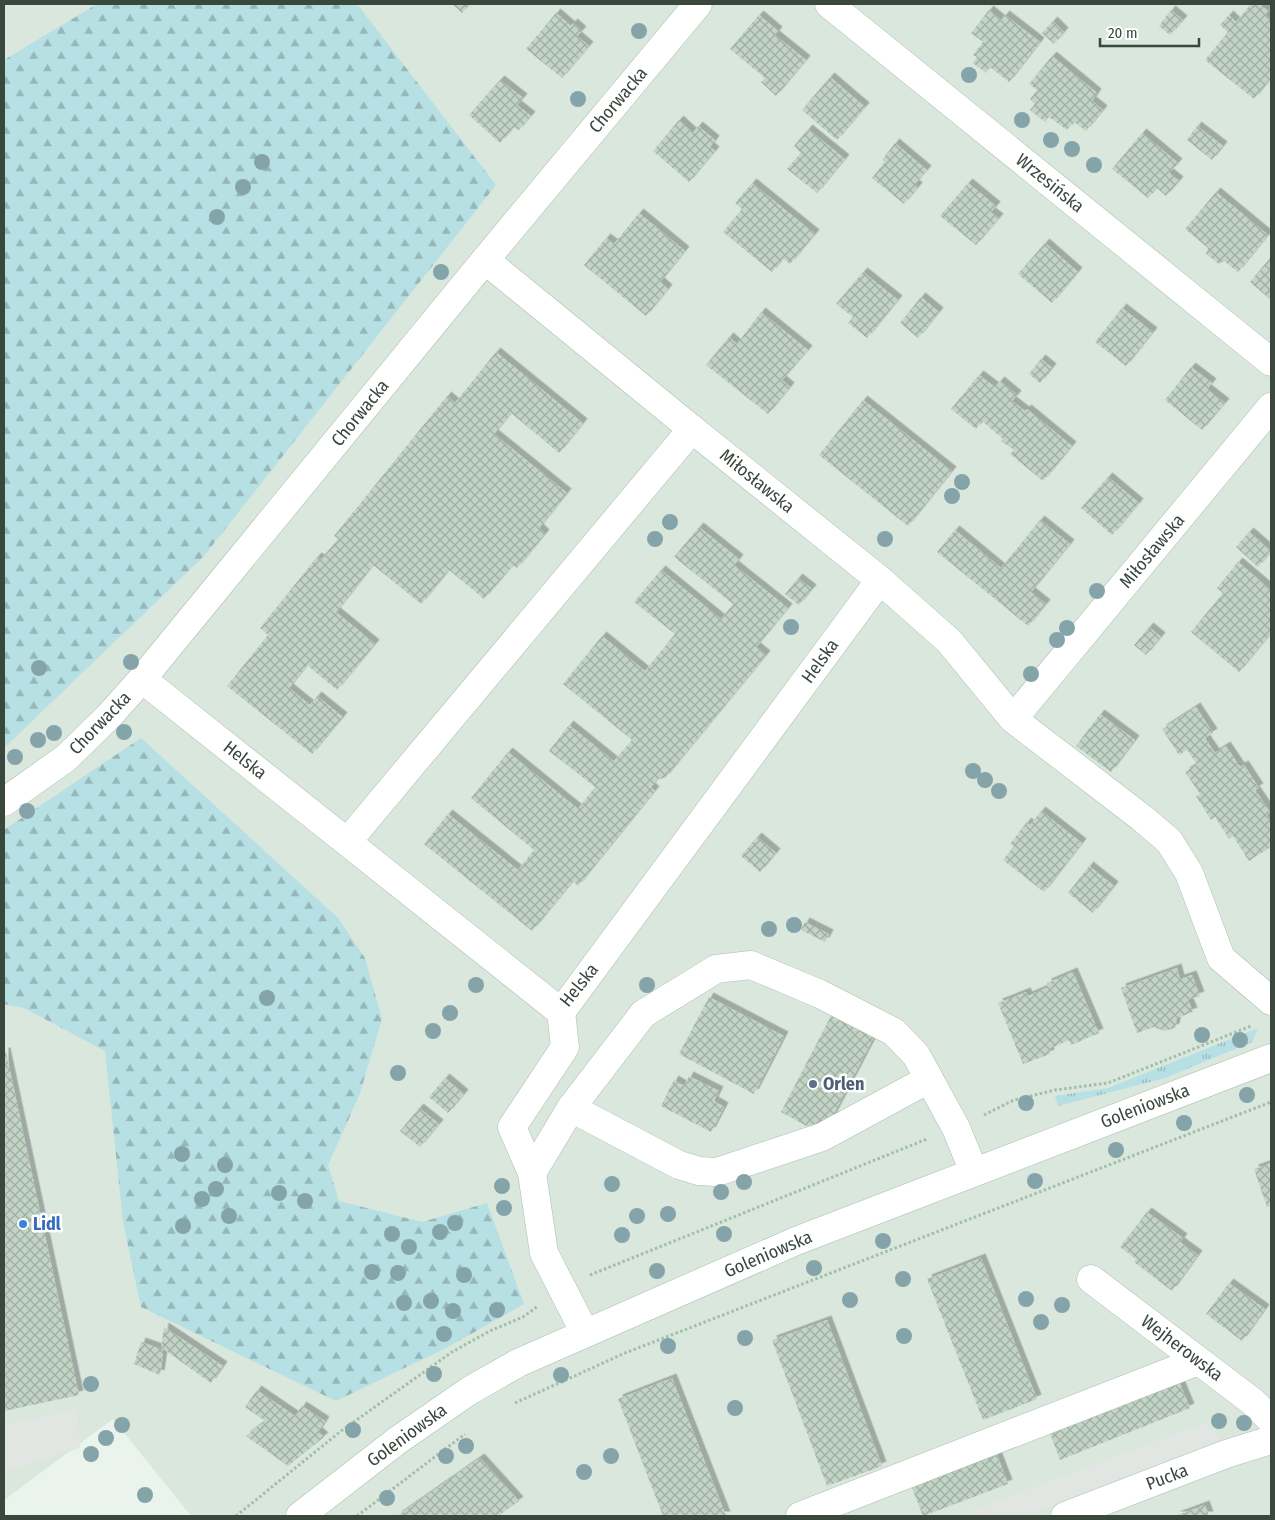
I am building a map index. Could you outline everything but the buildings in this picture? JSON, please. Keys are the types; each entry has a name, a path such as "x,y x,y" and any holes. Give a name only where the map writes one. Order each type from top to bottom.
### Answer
{"street":[{"name":"Wrzesińska","path":"829,4 1271,362"},
{"name":"Chorwacka","path":"4,802 66,758 109,716 142,679 486,260 691,6"},
{"name":"Miłosławska","path":"486,260 880,580 949,642 1013,718 1169,841 1189,873 1221,958 1271,1001"},
{"name":"Miłosławska","path":"1013,718 1271,407"},
{"path":"348,841 692,429"},
{"name":"Helska","path":"142,679 561,1012 880,580"},
{"path":"532,1173 571,1108 643,1014 716,969 751,965 820,994 894,1032 916,1055 956,1128 974,1172"},
{"path":"561,1012 566,1047 512,1127 532,1173 544,1253 585,1333"},
{"name":"Goleniowska","path":"300,1516 398,1440 469,1391 518,1363 796,1241 1271,1058"},
{"path":"571,1108 679,1165 699,1171 717,1172 822,1137 929,1079"},
{"name":"Wejherowska","path":"1091,1279 1253,1402 1271,1420"},
{"path":"800,1516 1198,1361"},
{"name":"Pucka","path":"1065,1516 1226,1454 1271,1440"}],"path":[{"path":"509,1406 625,1353 1271,1102"},
{"path":"358,1516 473,1429"}],"shaded area":[{"path":"4,4 1271,4 1271,1516 191,1516 113,1419 4,1500"},
{"path":"77,1409 80,1448 4,1471 4,1425"},
{"path":"1212,1420 1221,1443 1025,1516 964,1516 963,1514"}],"green space":[{"path":"97,4 357,4 496,185 204,556 4,748 4,60"},
{"path":"141,738 338,918 365,958 382,1019 359,1096 328,1165 339,1201 422,1222 487,1203 524,1304 446,1348 336,1401 141,1307 123,1222 105,1051 24,1008 4,1004 4,830"},
{"path":"1258,1028 1252,1042 1165,1078 1058,1106 1055,1096 1108,1088"}],"place":[{"name":"Orlen","path":"813,1084"},
{"name":"Lidl","path":"23,1224"}]}
